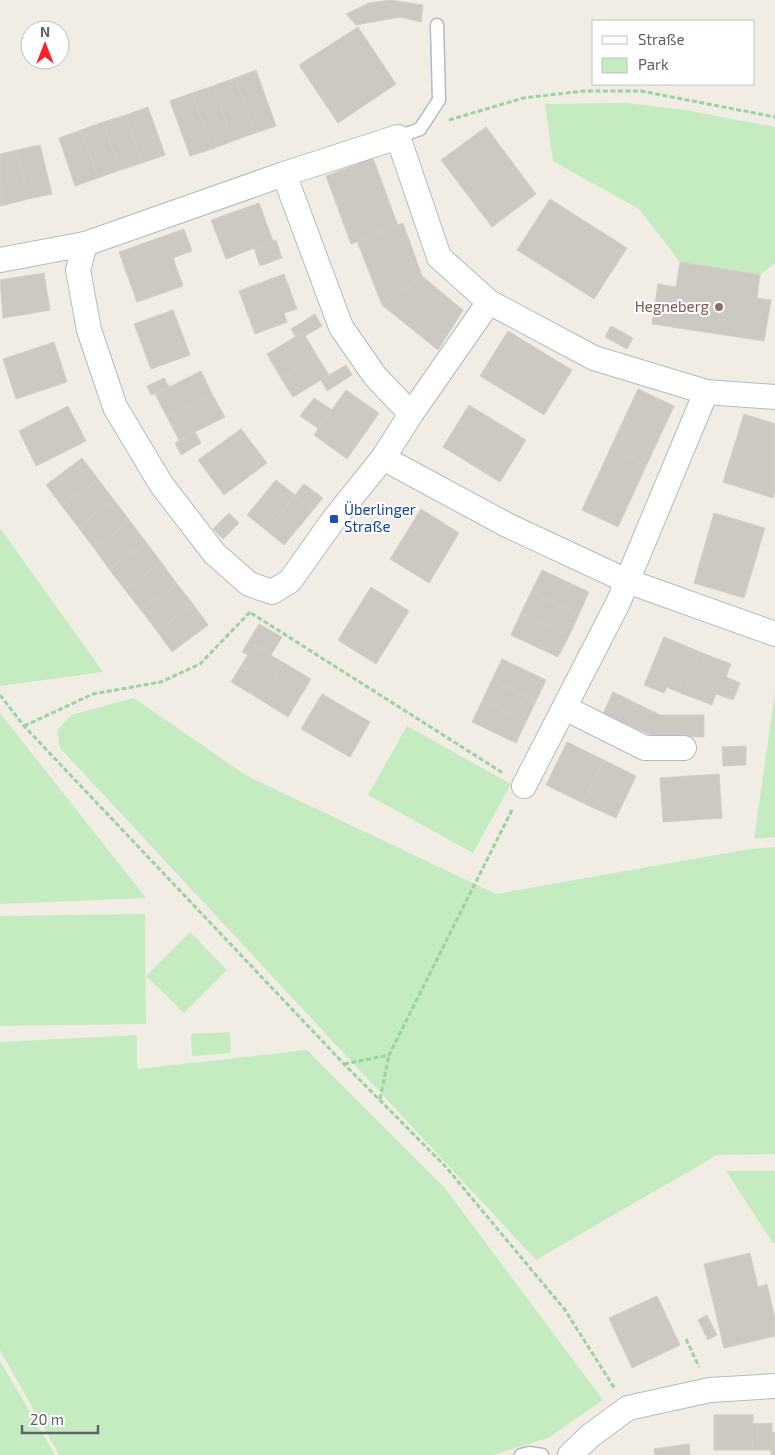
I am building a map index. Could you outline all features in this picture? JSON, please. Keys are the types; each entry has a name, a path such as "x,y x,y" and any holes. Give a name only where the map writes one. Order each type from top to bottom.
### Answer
{"street":[{"path":"0,260 85,244 284,174 409,133 439,256 489,302 594,358 706,392 775,397"},
{"path":"284,174 341,327 374,376 411,414"},
{"path":"85,244 78,270 89,330 115,407 161,484 214,553 249,584 272,592 290,581 334,519 383,458 411,414 489,302"},
{"path":"524,786 618,603 706,392"},
{"path":"383,458 507,525 626,581 775,634"},
{"path":"565,708 645,748 684,748"},
{"path":"570,1455 590,1436 628,1408 710,1390 775,1386"}],"lane":[{"path":"409,133 439,100 437,25"},
{"path":"521,1455 529,1453 542,1455"}],"path":[{"path":"409,133 523,98 584,91 641,91 775,117"},
{"path":"24,726 93,694 161,682 200,664 272,592"},
{"path":"250,612 524,786 389,1055 380,1099"},
{"path":"0,694 1,699 24,726 344,1064 445,1166 565,1310 628,1408"},
{"path":"344,1064 389,1055"},
{"path":"686,1339 710,1390"}],"green space":[{"path":"627,103 685,110 775,127 775,263 760,275 680,262 639,209 553,161 545,104"},
{"path":"0,528 103,672 0,686"},
{"path":"775,692 775,837 754,839"},
{"path":"134,698 247,776 496,894 750,849 775,847 775,1154 717,1155 536,1260 60,748 57,731 71,715"},
{"path":"0,713 146,898 0,904"},
{"path":"407,726 511,784 473,853 368,795"},
{"path":"145,914 146,1024 0,1026 0,916"},
{"path":"190,932 227,970 184,1013 146,976"},
{"path":"230,1032 231,1053 192,1056 191,1034"},
{"path":"137,1035 137,1069 307,1050 444,1187 603,1400 548,1438 493,1455 59,1455 0,1350 0,1042"},
{"path":"726,1171 775,1171 775,1243 773,1243"},
{"path":"0,1361 55,1455 0,1455"}],"building":[{"path":"390,0 423,5 421,22 400,17 356,25 346,14 369,3"},
{"path":"358,27 396,84 338,123 299,65"},
{"path":"256,70 276,126 255,133 235,78"},
{"path":"235,78 255,133 233,141 213,86"},
{"path":"213,86 233,141 212,149 192,93"},
{"path":"192,93 212,149 190,156 170,101"},
{"path":"148,107 165,155 142,163 126,115"},
{"path":"126,115 142,163 120,170 103,122"},
{"path":"103,122 120,170 98,178 81,130"},
{"path":"486,127 536,194 492,227 441,160"},
{"path":"81,130 98,178 75,186 59,138"},
{"path":"40,145 52,194 28,199 17,150"},
{"path":"17,150 28,199 5,205 0,184 0,154"},
{"path":"373,158 398,226 351,244 326,176"},
{"path":"0,184 5,205 0,206"},
{"path":"550,199 627,248 594,299 517,250"},
{"path":"259,203 273,241 226,259 211,220"},
{"path":"403,223 422,276 382,305 357,241"},
{"path":"184,229 192,251 173,258 183,286 137,302 119,252"},
{"path":"276,240 282,258 260,266 254,248"},
{"path":"680,262 760,275 757,298 771,300 764,341 652,324 658,284 676,287"},
{"path":"44,273 50,310 3,318 0,280"},
{"path":"284,274 297,309 284,313 287,322 255,334 239,291"},
{"path":"422,276 463,310 438,350 382,305"},
{"path":"173,310 190,355 151,369 134,324"},
{"path":"315,314 322,326 305,336 303,332 295,336 291,329"},
{"path":"611,326 633,338 627,349 605,337"},
{"path":"508,331 572,370 544,415 480,376"},
{"path":"303,332 317,356 281,378 267,354"},
{"path":"54,342 67,382 16,399 3,359"},
{"path":"317,356 329,375 293,397 281,378"},
{"path":"346,365 352,375 327,391 321,380"},
{"path":"201,371 212,394 167,417 155,394"},
{"path":"164,378 169,387 151,395 147,386"},
{"path":"638,389 674,406 646,466 610,449"},
{"path":"346,390 379,413 347,459 314,435"},
{"path":"212,394 225,417 179,440 167,417"},
{"path":"314,398 332,410 319,429 300,416"},
{"path":"469,405 526,440 500,482 443,447"},
{"path":"68,406 86,441 36,466 19,431"},
{"path":"744,414 775,424 775,491 773,498 723,482"},
{"path":"241,429 267,463 224,495 198,460"},
{"path":"195,432 201,443 181,455 175,443"},
{"path":"610,449 646,466 618,527 582,510"},
{"path":"82,458 98,479 62,506 46,485"},
{"path":"98,479 114,500 78,527 62,506"},
{"path":"276,480 295,495 267,531 247,515"},
{"path":"304,484 323,498 313,510 295,495"},
{"path":"295,495 313,510 284,545 267,531"},
{"path":"114,500 130,521 94,548 78,527"},
{"path":"421,509 459,533 429,583 390,559"},
{"path":"229,513 239,523 223,539 213,529"},
{"path":"714,513 765,528 744,598 694,583"},
{"path":"130,521 146,542 109,569 94,548"},
{"path":"146,542 161,562 125,590 109,569"},
{"path":"161,562 177,584 141,610 125,590"},
{"path":"542,570 589,592 579,614 531,592"},
{"path":"177,584 193,604 157,631 141,610"},
{"path":"371,587 409,611 376,664 338,640"},
{"path":"531,592 579,614 569,636 521,613"},
{"path":"193,604 208,625 172,652 157,631"},
{"path":"521,613 569,636 558,657 511,635"},
{"path":"259,624 282,637 271,655 254,645 248,655 242,652"},
{"path":"664,637 700,652 683,694 667,687 664,693 644,685"},
{"path":"254,645 284,663 261,700 231,682"},
{"path":"700,652 731,664 726,677 740,683 733,700 716,694 712,705 683,694"},
{"path":"502,659 546,680 536,701 492,680"},
{"path":"284,663 311,679 288,717 261,700"},
{"path":"492,680 536,701 526,722 482,701"},
{"path":"613,692 660,715 704,715 704,737 654,736 603,714"},
{"path":"322,694 370,722 350,757 301,729"},
{"path":"482,701 526,722 516,743 472,722"},
{"path":"567,742 604,760 583,803 546,785"},
{"path":"746,746 746,765 723,766 722,747"},
{"path":"604,760 636,776 616,818 583,803"},
{"path":"719,774 722,818 663,822 660,778"},
{"path":"750,1253 758,1287 767,1284 775,1319 775,1336 724,1348 704,1264"},
{"path":"657,1296 680,1345 632,1368 609,1318"},
{"path":"707,1315 717,1335 708,1340 698,1320"},
{"path":"714,1415 753,1415 753,1450 714,1450"},
{"path":"772,1423 772,1432 775,1432 775,1455 771,1455 771,1450 753,1450 752,1424"},
{"path":"689,1444 690,1455 655,1455 654,1449"}],"place":[{"name":"Hegneberg","path":"719,307"},
{"name":"Überlinger Straße","path":"334,519"}]}
